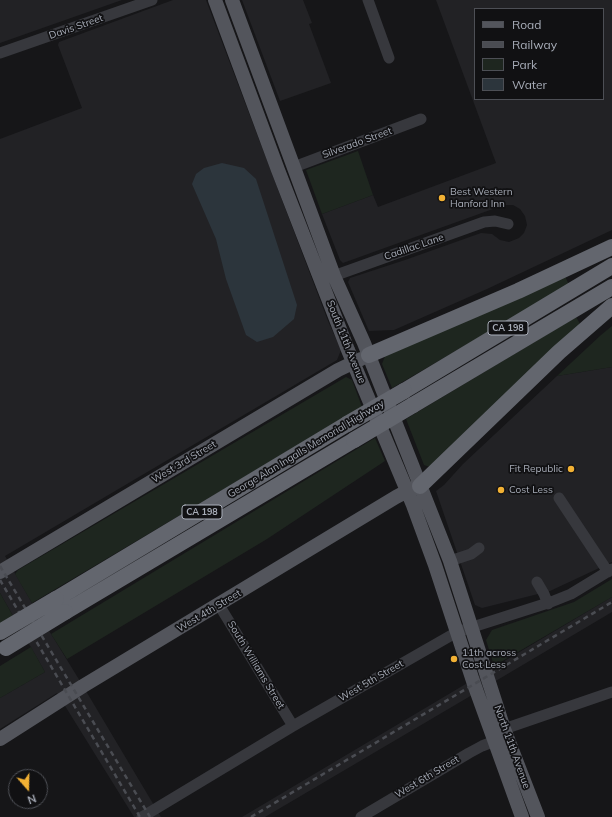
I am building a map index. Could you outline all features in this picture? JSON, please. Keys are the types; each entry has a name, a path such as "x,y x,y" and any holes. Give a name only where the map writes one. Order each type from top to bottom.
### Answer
{"highway":[{"path":"369,355 518,291 612,246"},
{"name":"George Alan Ingalls Memorial Highway","path":"0,632 612,266"},
{"name":"George Alan Ingalls Memorial Highway","path":"2,650 612,286"},
{"path":"413,488 558,352 612,306"}],"main road":[{"name":"South 11th Avenue","path":"215,0 281,178 328,278 369,355 413,488 413,505 435,565 476,689"},
{"name":"South 11th Avenue","path":"232,0 294,167 354,363 413,488 450,561 487,677"},
{"name":"West 3rd Street","path":"0,572 338,370 369,355"},
{"name":"West 4th Street","path":"0,739 83,686 413,488"},
{"name":"North 11th Avenue","path":"487,677 504,729 538,817"},
{"name":"North 11th Avenue","path":"476,689 522,817"},
{"path":"476,689 484,695 494,722 499,728 504,729"},
{"path":"495,741 499,740 504,744 520,792 532,802"}],"street":[{"name":"Davis Street","path":"0,53 152,0"},
{"path":"368,0 389,58"},
{"name":"Silverado Street","path":"294,167 421,119"},
{"name":"Cadillac Lane","path":"328,278 484,222 495,221 508,224"},
{"path":"559,498 610,571"},
{"path":"450,561 471,554 479,548"},
{"name":"West 5th Street","path":"142,817 293,726 457,632 548,604 571,594 610,571"},
{"path":"537,582 548,604"},
{"name":"South Williams Street","path":"219,605 293,726"},
{"path":"504,729 612,692"},
{"name":"West 6th Street","path":"361,817 469,753 495,741"}],"shaded area":[{"path":"0,0 122,0 0,43"},
{"path":"173,0 206,0 328,321 341,350 337,360 5,556 161,817 134,817 57,693 0,729 0,698 45,672 0,593 0,139 82,108 58,45 59,42"},
{"path":"242,0 303,0 312,23 309,24 331,83 280,101"},
{"path":"436,0 612,0 612,230 487,289 394,330 369,331 348,282 350,278 481,233 492,234 500,240 509,242 519,238 524,233 527,225 525,216 520,209 513,205 504,205 343,263 340,260 322,214 373,195 378,207 496,163"},
{"path":"612,367 612,562 550,591 482,608 475,605 436,491 557,376"},
{"path":"612,597 612,612 265,817 242,817"}],"green space":[{"path":"358,151 373,195 322,214 306,170"},
{"path":"564,274 569,285 392,388 382,364 385,356"},
{"path":"576,317 582,327 430,467 424,465 406,419"},
{"path":"612,326 612,367 557,376 601,335"},
{"path":"346,377 352,380 362,407 32,603 15,574 18,570"},
{"path":"375,438 385,461 267,539 67,659 51,634"},
{"path":"612,579 612,597 494,666 486,640 492,630 574,602"},
{"path":"0,593 13,616 0,624"},
{"path":"31,647 45,672 0,698 0,666"}],"water":[{"path":"222,163 244,168 256,179 297,305 294,319 273,337 257,342 246,335 226,279 216,239 192,184 196,174 204,168"}],"railway":[{"path":"0,566 150,817"},
{"path":"0,580 140,817"},
{"path":"251,817 612,602"}],"place":[{"name":"Best Western Hanford Inn","path":"442,198"},
{"name":"Fit Republic","path":"571,469"},
{"name":"Cost Less","path":"501,490"},
{"name":"11th across Cost Less","path":"454,659"}]}
